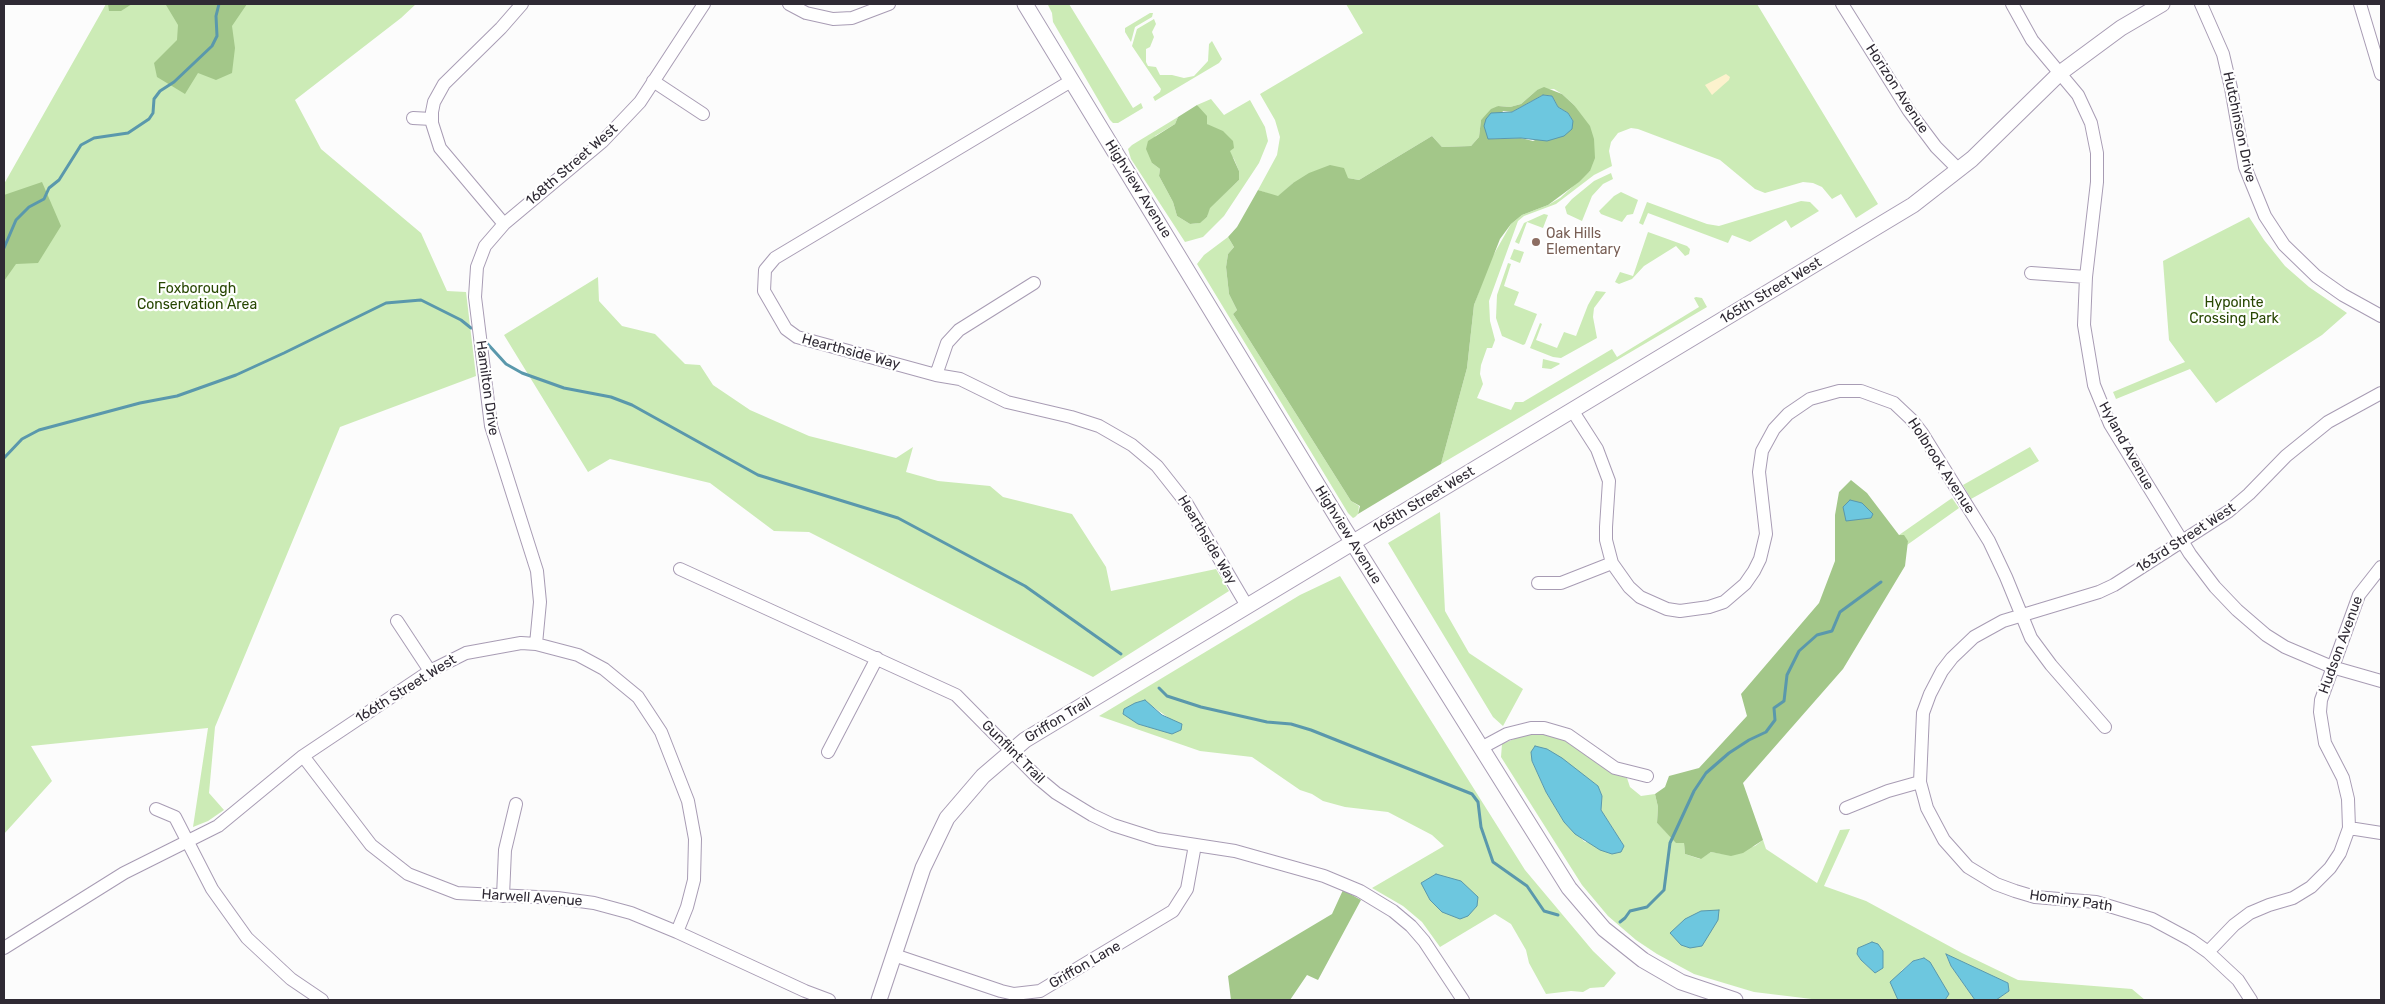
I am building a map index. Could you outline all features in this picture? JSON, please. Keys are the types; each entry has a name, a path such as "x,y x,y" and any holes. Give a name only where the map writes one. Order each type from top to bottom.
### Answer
{"street":[{"path":"504,224 443,154 435,138 432,119 434,102 444,84 501,28 522,4"},
{"name":"168th Street West","path":"504,224 602,142 640,102 704,4"},
{"path":"790,4 806,13 834,19 852,18 889,4"},
{"name":"Highview Avenue","path":"1024,4 1353,543 1569,888 1591,915 1615,939 1649,964 1681,982 1719,998 1735,1000"},
{"name":"Horizon Avenue","path":"1842,4 1909,111 1936,147 1959,170"},
{"name":"Hyland Avenue","path":"2012,4 2032,40 2083,104 2091,123 2097,153 2097,182 2086,277 2084,325 2094,385 2110,424 2183,543 2215,587 2257,628 2285,647 2332,666 2381,681"},
{"name":"165th Street West","path":"1353,543 1889,221 1919,201 1959,170 2060,73 2091,48 2162,4"},
{"name":"Hutchinson Drive","path":"2201,4 2222,54 2231,88 2245,167 2265,216 2284,245 2316,276 2343,295 2381,316"},
{"path":"2360,4 2381,74"},
{"path":"653,81 703,114"},
{"name":"Hearthside Way","path":"1071,81 774,258 767,266 763,275 764,291 791,334 804,340 936,375 960,379 1007,402 1081,419 1099,426 1132,445 1157,466 1188,504 1247,606"},
{"path":"414,118 432,119"},
{"name":"Hamilton Drive","path":"504,224 494,234 481,255 475,277 475,297 491,426 537,571 540,602 536,644"},
{"path":"2032,272 2086,277"},
{"path":"936,375 947,343 958,330 1034,283"},
{"name":"Holbrook Avenue","path":"1572,410 1598,450 1609,481 1606,540 1612,563 1628,587 1640,597 1667,609 1687,610 1709,607 1735,594 1754,572 1764,544 1765,522 1758,472 1762,451 1774,429 1788,414 1810,399 1839,391 1861,391 1894,403 1912,420 1922,433 1989,541 2003,568 2020,615 2039,650 2106,726"},
{"name":"163rd Street West","path":"2020,615 2099,592 2114,585 2183,543 2240,503 2286,456 2317,430 2349,409 2381,393"},
{"name":"Griffon Trail","path":"879,1000 923,868 947,818 983,776 1010,751 1040,730 1353,543"},
{"path":"1538,583 1561,583 1612,563"},
{"name":"Hudson Avenue","path":"2208,952 2234,925 2250,913 2294,898 2317,882 2336,861 2349,828 2350,811 2346,789 2325,743 2321,718 2323,691 2359,594 2381,567"},
{"name":"Gunflint Trail","path":"680,569 956,695 1010,751 1056,793 1092,815 1135,832 1195,845 1235,851 1324,876 1363,893 1411,926 1424,941 1463,1000"},
{"name":"Hominy Path","path":"2020,615 2003,621 1974,637 1952,658 1936,681 1923,713 1920,782 1927,808 1937,830 1951,850 1978,874 1996,884 2028,895 2096,902 2135,913 2172,929 2208,952 2238,980 2251,1000"},
{"path":"397,621 430,671"},
{"name":"166th Street West","path":"4,948 124,873 188,842 233,816 303,756 430,671 461,655 480,649 521,643 536,644 578,655 604,669 638,697 661,732 688,801 696,838 694,880 687,907 677,932"},
{"path":"828,752 877,658"},
{"path":"1481,748 1507,734 1531,728 1544,728 1568,735 1615,768 1647,776"},
{"name":"Harwell Avenue","path":"303,756 360,833 379,854 408,874 457,893 557,898 594,903 631,914 677,932 805,991 829,1000"},
{"path":"1846,808 1888,791 1920,782"},
{"path":"503,896 505,850 516,804"},
{"path":"156,809 175,817 212,889 247,938 291,979 322,1000"},
{"path":"2349,828 2381,833"},
{"name":"Griffon Lane","path":"894,955 1001,991 1014,994 1040,991 1173,911 1187,889 1195,845"}],"green space":[{"name":"Foxborough Conservation Area","path":"106,4 416,4 401,18 295,100 321,149 421,233 447,291 466,292 476,376 340,427 215,727 209,793 224,810 208,821 193,827 208,728 31,746 52,781 4,834 4,184"},
{"path":"108,4 132,4 121,11 109,11"},
{"path":"163,4 247,4 232,26 235,48 232,73 216,80 198,73 185,94 157,77 154,63 177,40 178,25 166,5"},
{"path":"1049,4 1069,4 1133,108 1141,103 1143,108 1118,123 1113,123 1110,120 1053,22"},
{"path":"1346,4 1757,4 1878,204 1856,218 1841,194 1832,199 1822,187 1813,183 1803,182 1765,193 1755,189 1720,160 1638,129 1631,128 1618,133 1611,142 1609,151 1612,166 1594,175 1556,204 1524,216 1518,221 1489,301 1490,321 1495,340 1492,348 1487,348 1481,365 1480,374 1483,384 1477,398 1511,410 1515,402 1523,402 1612,349 1617,357 1699,307 1694,298 1702,298 1707,307 1441,464 1467,368 1474,305 1490,261 1511,224 1522,215 1560,198 1590,171 1580,116 1574,105 1554,89 1537,90 1521,104 1510,107 1498,106 1481,120 1479,137 1471,146 1442,147 1432,136 1359,180 1348,178 1293,183 1278,197 1258,190 1277,155 1280,137 1275,120 1260,94 1363,33"},
{"path":"1153,13 1152,17 1135,27 1131,42 1125,32 1125,28"},
{"path":"1154,19 1156,24 1152,32 1154,37 1150,47 1146,49 1146,62 1148,66 1156,67 1160,75 1184,78 1194,76 1208,61 1209,44 1212,41 1222,59 1219,63 1155,101 1153,97 1161,89 1132,46 1137,29"},
{"path":"1544,87 1562,94 1574,105 1590,126 1594,139 1595,158 1590,171 1579,182 1548,205 1522,215 1511,224 1500,239 1474,305 1467,368 1441,464 1358,514 1360,506 1351,501 1233,314 1237,310 1229,294 1226,267 1228,254 1234,247 1228,237 1237,227 1258,190 1278,196 1293,183 1309,173 1330,165 1344,168 1348,178 1359,180 1432,136 1442,147 1471,146 1479,137 1481,120 1491,109 1498,106 1510,107 1521,104 1537,90","holes":["1543,95 1552,96 1558,107 1568,113 1573,121 1533,141 1521,138 1488,139 1503,111 1512,112"]},
{"path":"1211,99 1224,115 1250,100 1265,127 1268,141 1259,163 1224,216 1203,237 1185,242 1131,159 1128,149 1178,117 1175,124 1155,136 1152,163 1160,169 1159,176 1173,202 1177,216 1190,224 1199,223 1207,217 1209,208 1239,180 1239,171 1234,159 1207,124 1197,105"},
{"path":"1197,105 1207,116 1207,124 1223,131 1233,141 1234,148 1230,151 1239,171 1239,180 1210,208 1207,217 1200,223 1190,224 1177,216 1173,202 1159,176 1160,169 1152,163 1146,149 1148,141 1175,124 1178,117"},
{"path":"1611,173 1613,179 1603,184 1592,196 1582,221 1567,214 1565,207 1572,199 1594,181"},
{"path":"42,182 61,226 38,263 16,264 4,281 4,195"},
{"path":"1621,192 1638,200 1633,214 1627,215 1622,222 1601,214 1599,211 1614,196"},
{"path":"1801,201 1810,202 1819,211 1791,228 1786,220 1750,242 1732,235 1728,243 1648,213 1643,225 1639,223 1647,202 1707,224 1719,226"},
{"path":"1544,214 1548,215 1543,228 1527,222 1519,244 1515,242 1524,223"},
{"name":"Hypointe Crossing Park","path":"2249,217 2264,240 2285,266 2309,287 2347,313 2322,335 2216,403 2190,369 2116,399 2113,392 2185,362 2169,340 2163,261"},
{"path":"1648,232 1687,246 1690,249 1689,254 1685,256 1676,246 1644,266 1632,279 1619,284 1615,282 1620,272 1633,276"},
{"path":"1228,237 1234,247 1228,254 1226,267 1229,294 1237,310 1233,314 1351,501 1359,506 1358,514 1353,518 1348,513 1197,264 1204,255"},
{"path":"1514,249 1524,252 1520,263 1510,259"},
{"path":"1508,263 1511,264 1504,286 1519,292 1514,305 1537,314 1523,345 1502,336 1496,318 1497,295"},
{"path":"598,277 599,301 622,326 655,334 685,364 700,365 713,385 750,410 809,436 896,458 913,447 906,472 938,481 990,486 1003,497 1072,514 1106,567 1111,591 1216,569 1229,591 1093,677 809,532 774,531 710,483 610,459 588,472 504,335"},
{"path":"1596,291 1606,292 1594,308 1593,317 1597,338 1561,358 1553,357 1530,348 1540,323 1542,324 1536,340 1557,348 1564,332 1576,336 1588,305"},
{"path":"1543,359 1560,364 1551,369 1542,368"},
{"path":"2030,447 2039,461 1971,499 1963,485"},
{"path":"1851,480 1867,493 1899,535 1904,535 1908,541 1905,566 1843,669 1743,783 1763,840 1743,853 1731,856 1711,852 1701,859 1685,854 1684,843 1676,843 1657,823 1658,807 1655,794 1665,787 1669,776 1699,768 1747,716 1741,694 1819,603 1835,561 1835,515 1839,492"},
{"path":"1952,498 1959,508 1907,545 1908,541 1899,535"},
{"path":"1440,512 1445,611 1469,653 1523,689 1503,726 1493,717 1388,543"},
{"path":"1340,576 1525,870 1593,951 1616,973 1604,987 1590,988 1583,992 1571,991 1546,994 1529,963 1526,950 1511,924 1495,914 1440,947 1422,922 1403,906 1372,888 1444,846 1432,835 1388,812 1345,807 1323,801 1312,794 1300,790 1252,757 1200,751 1099,716 1300,595","holes":["1152,706 1170,719 1153,728 1138,724 1130,718"]},
{"path":"1526,734 1543,734 1565,739 1603,767 1627,778 1630,787 1641,796 1655,794 1658,807 1657,823 1667,833 1684,843 1685,854 1700,859 1711,852 1723,854 1755,846 1763,840 1766,849 1817,883 1840,830 1850,829 1824,886 1866,901 1962,953 2018,980 2132,989 2145,1000 1996,1000 2009,991 2008,983 1946,955 1951,966 1975,1000 1945,1000 1948,994 1924,958 1913,961 1901,971 1898,1000 1820,1000 1754,992 1694,974 1636,940 1608,916 1582,885 1501,757 1502,744","holes":["1547,749 1598,786 1602,796 1601,810 1624,846 1585,842 1564,822 1546,792 1532,761","1883,951 1882,959 1875,973 1857,954"]},
{"path":"1343,890 1361,900 1318,980 1307,975 1290,1000 1231,1000 1228,976 1332,914"}],"sand":[{"path":"1726,74 1730,77 1729,80 1712,95 1705,85"}],"water":[{"path":"1543,95 1552,96 1558,107 1568,113 1573,121 1572,129 1564,136 1547,141 1521,138 1488,139 1484,126 1486,119 1491,113 1512,112"},
{"path":"1850,500 1862,503 1873,514 1871,518 1846,521 1843,507"},
{"path":"1145,700 1162,715 1182,724 1181,730 1172,734 1138,724 1123,714 1124,709"},
{"path":"1535,746 1547,749 1562,758 1598,786 1602,796 1601,810 1624,846 1621,852 1612,854 1600,850 1575,834 1564,822 1546,792 1532,761 1531,752"},
{"path":"1436,874 1461,881 1478,897 1477,906 1468,916 1460,919 1442,912 1430,900 1421,883"},
{"path":"1719,910 1718,920 1702,946 1690,948 1681,945 1670,933 1685,919 1701,911"},
{"path":"1872,942 1878,944 1883,951 1883,968 1875,973 1857,954 1858,948"},
{"path":"1946,954 2008,983 2009,991 1996,1000 1975,1000 1951,966"},
{"path":"1924,958 1930,962 1949,994 1945,1000 1898,1000 1890,982 1913,961"}],"waterway":[{"path":"4,248 16,220 29,207 44,199 49,188 59,180 81,145 94,138 128,133 149,119 153,113 154,99 160,91 174,82 212,46 217,36 216,16 219,4"},
{"path":"4,458 22,439 39,430 140,403 177,396 236,375 386,303 421,300 461,320 471,328"},
{"path":"485,341 506,364 522,373 564,388 611,397 632,405 758,475 898,518 1025,586 1121,654"},
{"path":"1620,922 1630,911 1647,907 1664,890 1670,843 1694,791 1706,773 1729,753 1766,732 1775,720 1774,708 1784,701 1787,675 1799,651 1817,635 1832,631 1840,612 1881,582"},
{"path":"1159,688 1167,696 1201,707 1267,722 1291,724 1311,730 1472,794 1478,802 1481,827 1493,862 1527,886 1544,911 1558,915"}],"place":[{"name":"Oak Hills Elementary","path":"1536,242"}]}
